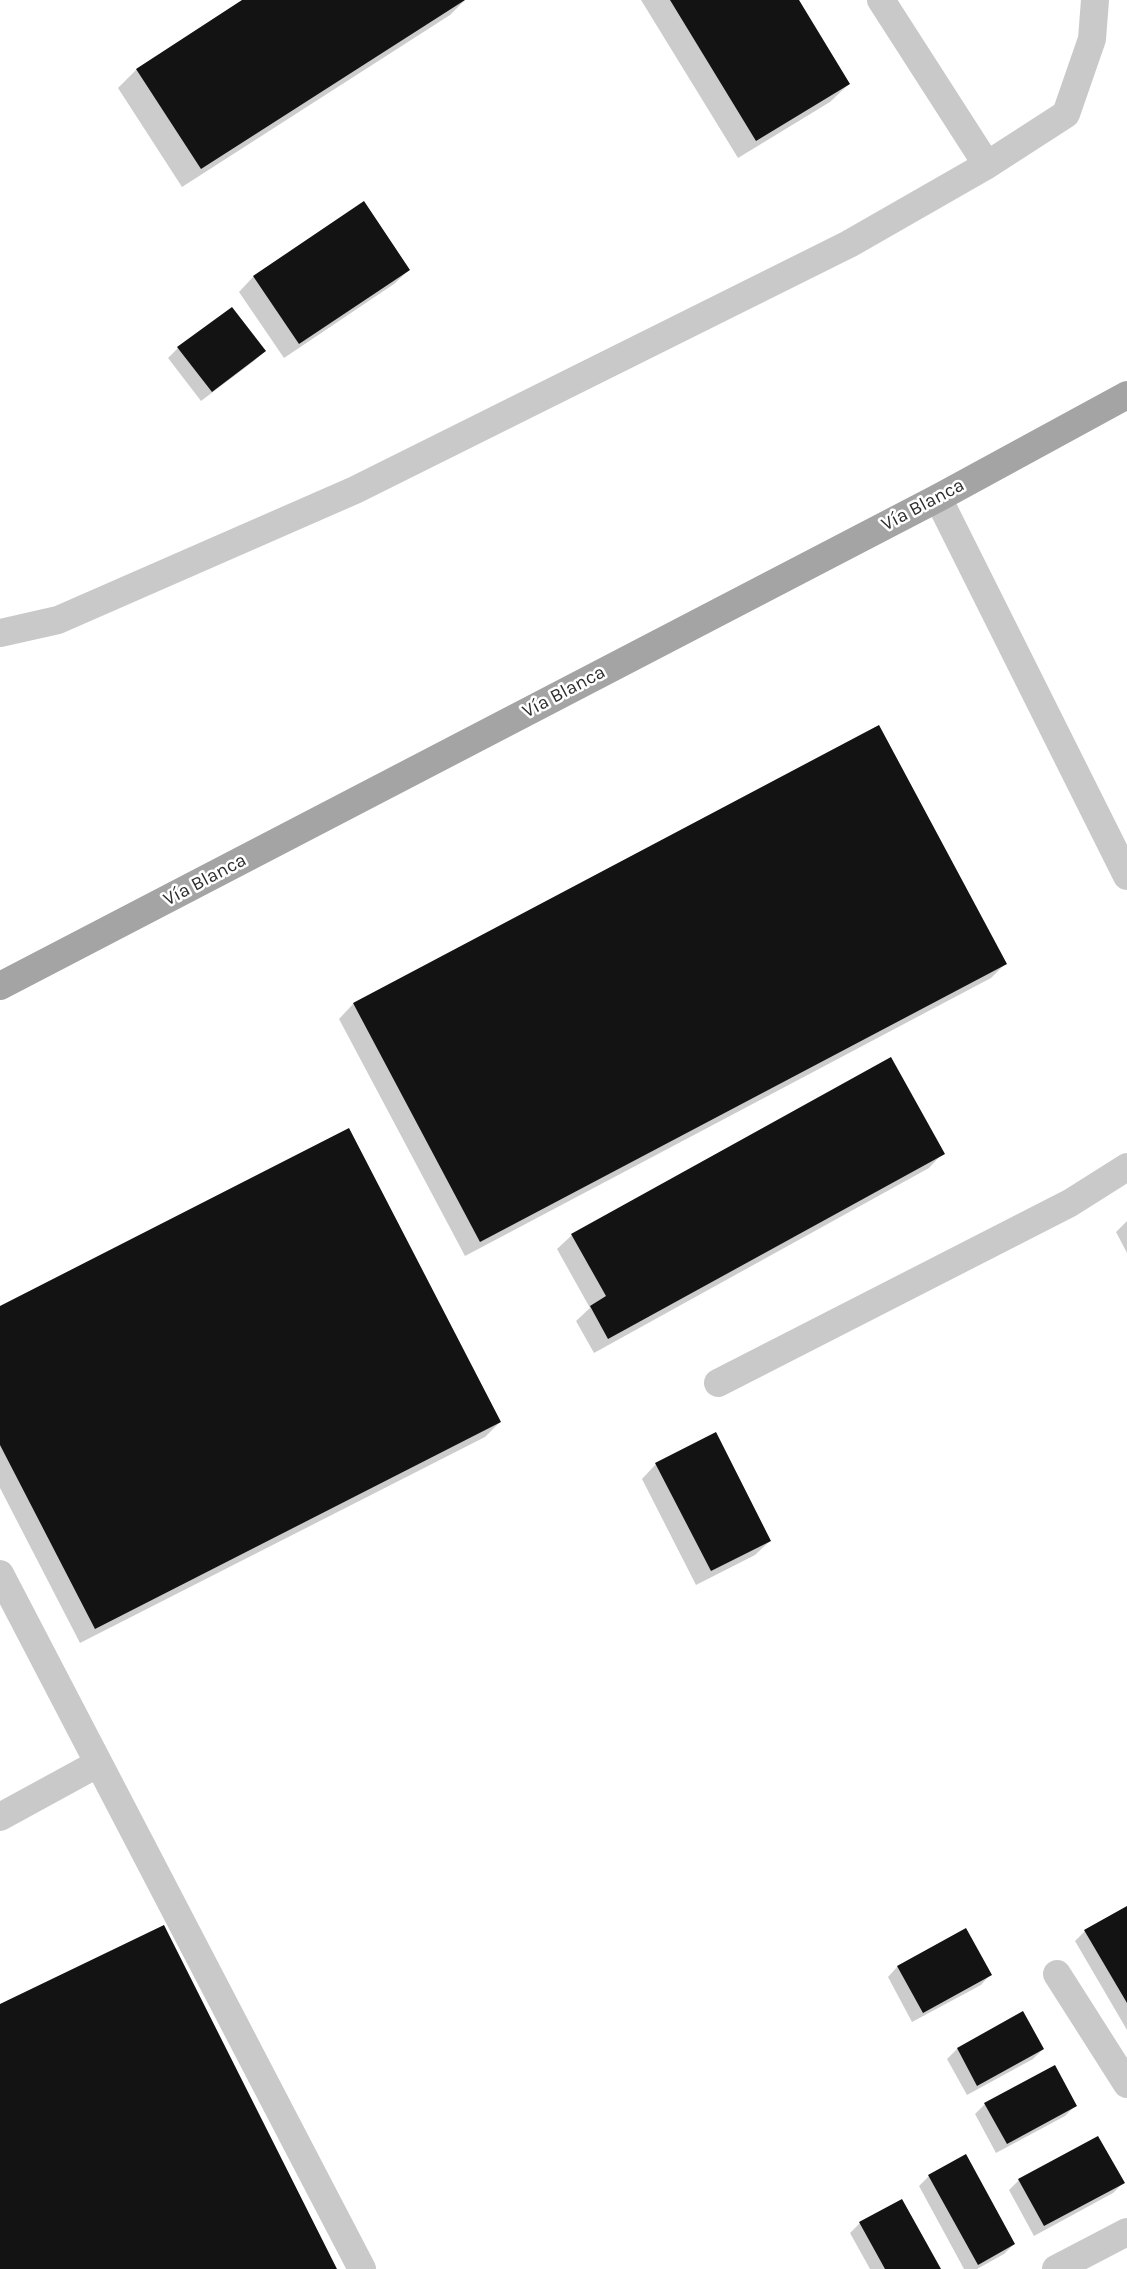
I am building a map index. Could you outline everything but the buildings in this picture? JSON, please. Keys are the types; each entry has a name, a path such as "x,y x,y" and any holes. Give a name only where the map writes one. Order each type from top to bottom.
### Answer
{"main road":[{"name":"Vía Blanca","path":"0,986 938,498 1127,395"}],"street":[{"path":"881,0 987,165"},
{"path":"0,633 58,620 355,490 849,244 987,165 1066,114 1092,39 1095,0"},
{"path":"938,498 1127,876"},
{"path":"718,1383 1070,1203 1127,1167"},
{"path":"0,1574 97,1764 362,2269"},
{"path":"0,1817 97,1764"},
{"path":"1057,1974 1127,2084"},
{"path":"1056,2269 1127,2232"}]}
